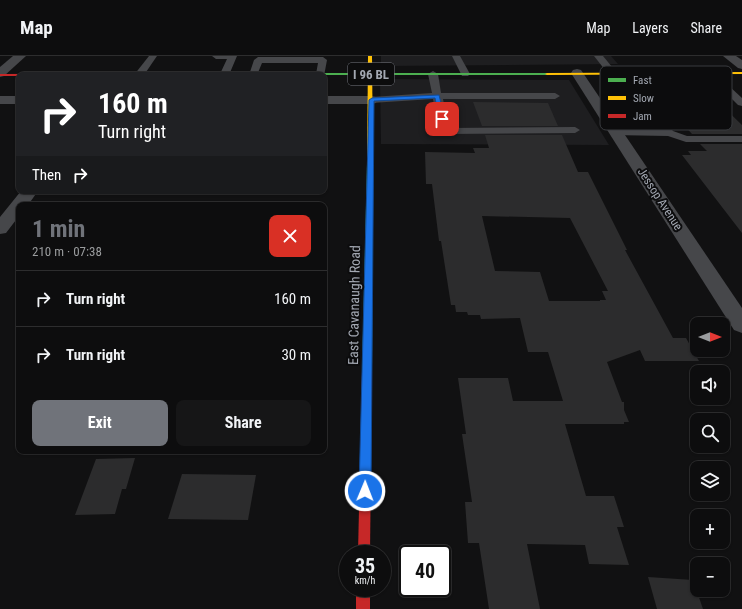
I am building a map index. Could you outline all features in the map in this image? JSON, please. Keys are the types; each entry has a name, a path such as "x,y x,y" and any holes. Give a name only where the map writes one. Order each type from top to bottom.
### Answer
{"main road":[{"name":"East Cavanaugh Road","path":"364,545 372,100 370,56"},
{"name":"I 96 BL","path":"327,74 600,73"},
{"name":"I 96 BL","path":"0,74 16,74"},
{"path":"363,597 363,609"}],"street":[{"path":"0,74 20,56"},
{"path":"729,56 742,66"},
{"name":"Jessop Avenue","path":"577,73 600,108"},
{"path":"0,100 16,100"},
{"path":"327,100 372,100"},
{"name":"Jessop Avenue","path":"614,130 742,325"},
{"path":"21,202 28,194"},
{"path":"0,228 16,208"}],"lane":[{"path":"140,72 152,56"},
{"path":"216,56 233,56 226,72"},
{"path":"456,56 465,74"},
{"path":"598,56 606,66"},
{"path":"247,60 323,60 333,57"},
{"path":"254,72 258,60"},
{"path":"321,72 323,60"},
{"path":"433,74 444,131 575,130"},
{"path":"732,94 742,103"},
{"path":"372,100 437,96 555,96"},
{"path":"616,133 670,133 686,139 742,139"}],"shaded area":[{"path":"381,56 611,56 618,64 381,66"},
{"path":"380,79 569,80 609,145 381,144"}],"building":[{"path":"473,102 548,103 558,126 482,126"},
{"path":"732,115 742,125 742,134 692,134 688,130 732,130"},
{"path":"485,135 562,135 578,172 588,172 627,250 625,250 673,338 686,338 690,345 690,357 697,357 699,361 645,361 640,350 607,362 622,402 624,402 624,410 629,422 624,422 624,424 565,424 586,496 614,496 624,527 617,527 629,565 589,564 585,545 527,544 540,609 489,609 479,543 468,543 465,502 472,502 462,434 466,434 458,378 508,378 513,401 563,401 548,352 528,352 520,318 481,319 480,315 468,315 467,312 456,312 455,305 451,305 441,241 439,241 432,184 426,184 425,152 475,153 473,148 489,148","holes":["482,216 570,218 608,291 602,291 606,300 549,301 540,272 495,271"]},
{"path":"700,144 742,144 742,233 682,155 691,155 688,151 707,151"},
{"path":"135,458 126,489 122,489 115,514 75,515 96,459"},
{"path":"182,474 256,475 248,520 168,519"},
{"path":"648,577 690,580 690,597 699,597 703,609 657,609"}],"traffic: fast":[{"path":"327,74 547,74"},
{"path":"367,372 370,164"}],"traffic: slow":[{"path":"370,56 370,164"},
{"path":"732,73 742,73"},
{"path":"547,74 600,74"}],"traffic: jam":[{"path":"0,75 16,75"},
{"path":"364,545 367,372"},
{"path":"363,597 363,609"}],"route":[{"path":"365,491 372,100 437,96 442,119"}]}
